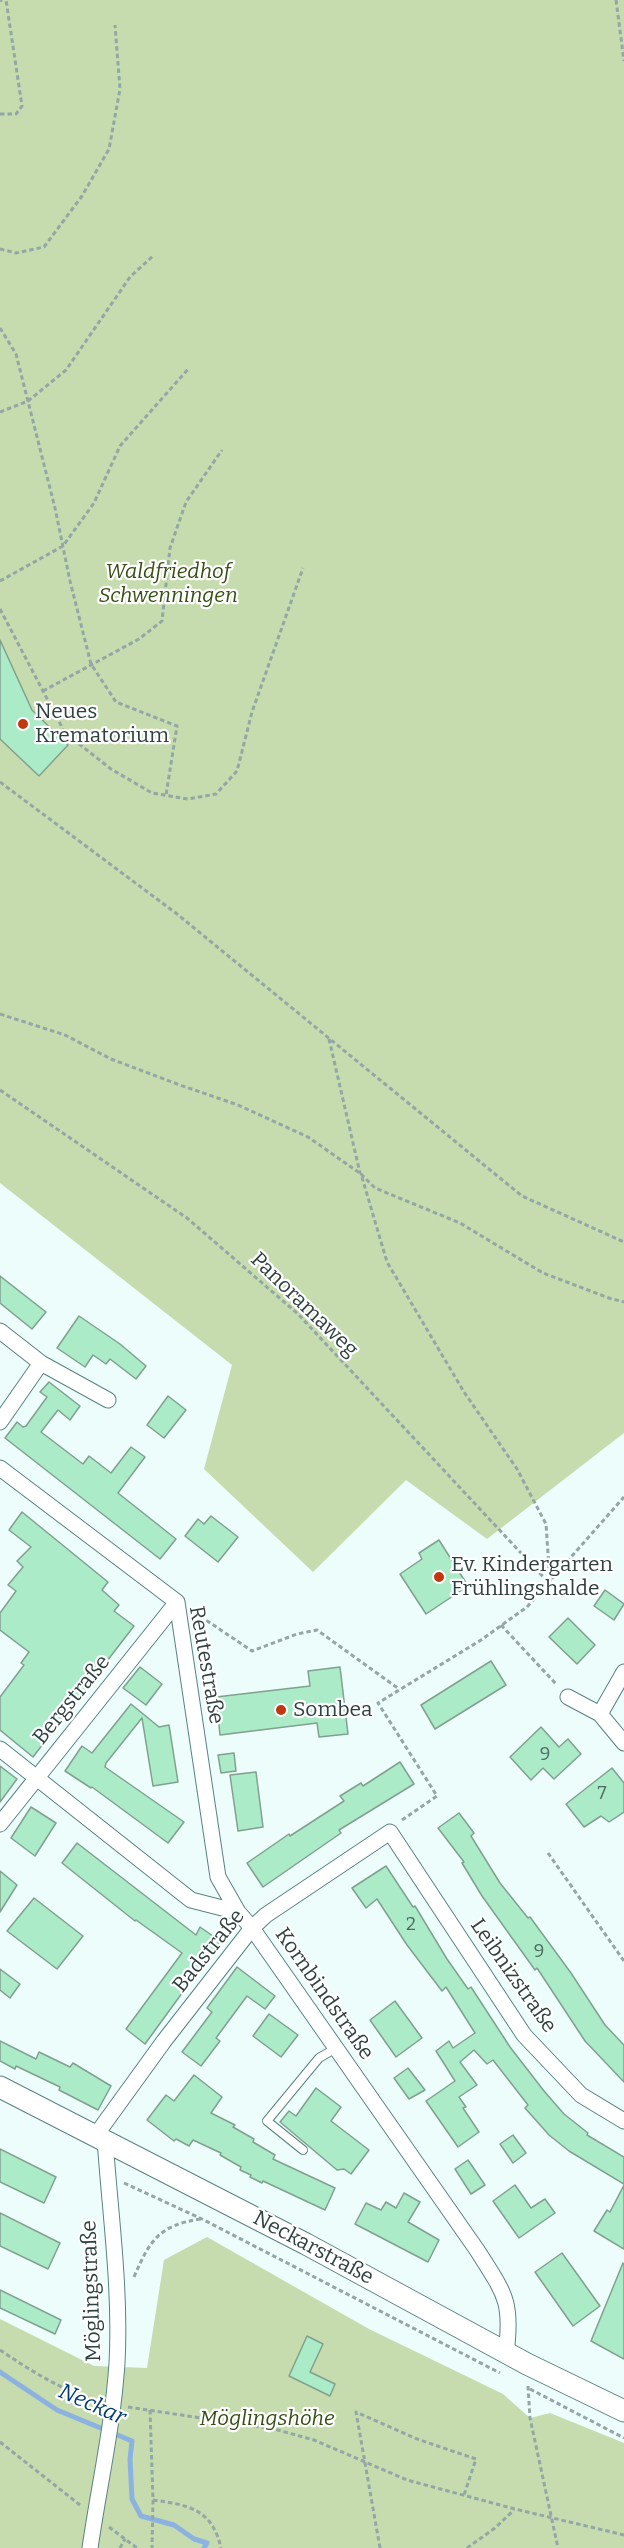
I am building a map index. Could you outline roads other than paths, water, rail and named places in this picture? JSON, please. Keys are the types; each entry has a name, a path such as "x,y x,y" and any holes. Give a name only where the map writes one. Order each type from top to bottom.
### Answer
{"main road":[{"name":"Neckarstraße","path":"0,2087 306,2244 506,2353 522,2373 624,2411"}],"street":[{"path":"0,1331 41,1363 108,1400"},
{"path":"0,1422 41,1363"},
{"name":"Reutestraße","path":"0,1468 177,1602 219,1877 238,1912"},
{"name":"Bergstraße","path":"0,1824 177,1602"},
{"path":"600,1714 624,1672"},
{"path":"568,1697 600,1714 624,1743"},
{"path":"0,1749 191,1899 238,1912"},
{"name":"Badstraße","path":"100,2137 164,2041 252,1928 266,1915 395,1826"},
{"name":"Leibnizstraße","path":"395,1826 524,2035 581,2095 624,2121"},
{"name":"Kornbindstraße","path":"238,1912 252,1928 477,2250 505,2295 510,2323 506,2353"},
{"name":"Möglingstraße","path":"90,2548 106,2450 116,2409 116,2289 100,2137"}],"lane":[{"path":"303,2150 267,2121 319,2058 336,2048"}],"waterway":[{"name":"Neckar","path":"0,2372 57,2410 132,2441 130,2459 132,2499 141,2516 174,2525 194,2539 207,2543 204,2548"}],"place":[{"name":"Neues Krematorium","path":"23,724"},
{"name":"Ev. Kindergarten Frühlingshalde","path":"439,1577"},
{"name":"Sombea","path":"281,1710"}],"park label":[{"name":"Waldfriedhof Schwenningen","path":"168,584"},
{"name":"Möglingshöhe","path":"267,2419"}]}
